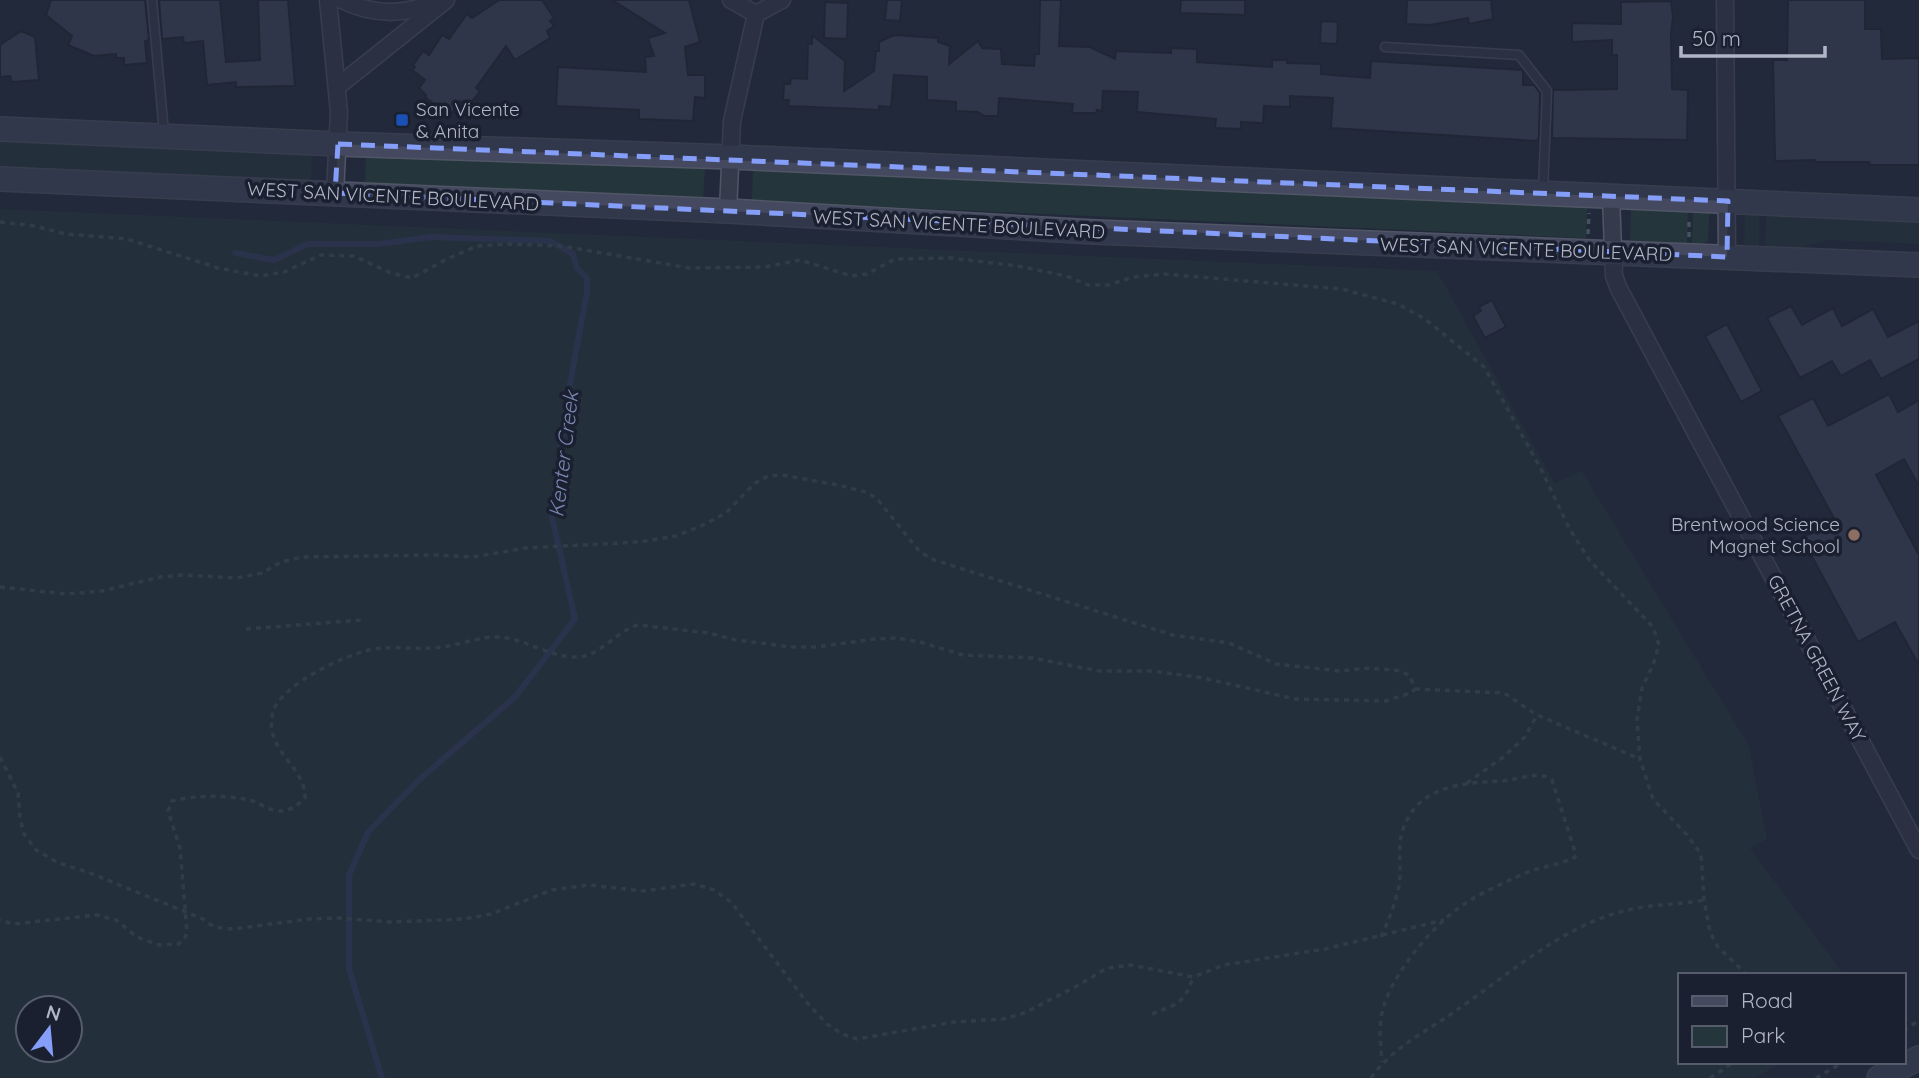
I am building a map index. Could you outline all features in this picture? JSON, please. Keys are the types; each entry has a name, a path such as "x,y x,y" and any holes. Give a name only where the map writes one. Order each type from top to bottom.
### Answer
{"main road":[{"path":"0,129 338,144 731,156 1919,210"},
{"name":"WEST SAN VICENTE BOULEVARD","path":"0,179 728,211 1095,232 1919,265"},
{"path":"1880,1078 1919,1058"}],"street":[{"path":"328,0 339,112 335,193"},
{"path":"342,0 362,10 378,12 399,11 444,0"},
{"path":"337,87 444,0"},
{"path":"731,0 755,14"},
{"path":"755,14 782,0"},
{"path":"1726,0 1727,257"},
{"path":"728,211 732,121 755,14"},
{"name":"GRETNA GREEN WAY","path":"1611,196 1614,276 1619,289 1919,850"}],"lane":[{"path":"152,0 165,135"},
{"path":"1385,47 1519,55 1547,91 1543,194"}],"path":[{"path":"1587,239 1589,204"},
{"path":"1689,244 1690,211"},
{"path":"0,222 35,226 66,234 127,239 219,268 261,276 284,272 321,255 354,256 391,273 412,278 477,246 509,244 562,246 689,268 765,267 800,260 851,276 860,276 895,259 951,258 1018,266 1066,276 1088,285 1108,285 1134,277 1164,274 1340,289 1398,304 1425,319 1485,367 1569,528 1590,561 1653,628 1658,645 1653,665 1642,688 1637,720 1640,760 1653,799 1701,854 1704,900 1710,932 1717,947 1745,973"},
{"path":"0,587 34,592 79,593 102,591 160,577 184,575 236,578 303,557 473,557 526,548 639,542 676,536 726,513 755,483 768,476 782,475 869,493 878,500 919,552 934,560 1173,635 1229,643 1276,664 1340,671 1370,668 1401,671 1410,676 1415,689"},
{"path":"246,629 361,620"},
{"path":"0,920 13,924 97,915 116,920 137,937 159,945 178,944 184,940 187,933 180,848 168,811 172,801 185,798 237,798 253,801 277,812 292,810 305,798 305,787 277,748 271,731 273,712 291,688 347,657 376,649 441,647 488,638 502,638 567,656 581,657 607,644 627,628 638,625 709,633 736,640 791,647 816,647 897,638 920,642 964,656 1033,658 1099,671 1152,671 1203,678 1296,699 1385,701 1411,693 1415,689 1504,693 1537,715 1640,760"},
{"path":"1466,783 1502,758 1525,737 1537,715"},
{"path":"0,757 18,793 24,834 36,850 59,863 186,911 214,927 233,929 337,918 391,922 464,919 491,914 552,890 589,885 643,891 694,884 714,890 731,901 808,1004 827,1024 858,1040 954,1022 1003,1019 1024,1013 1107,968 1132,965 1193,977 1224,965 1381,937 1444,920"},
{"path":"1381,937 1393,910 1399,883 1402,832 1410,814 1423,799 1443,788 1466,783 1510,781 1540,774 1552,780 1576,855 1571,860 1527,872 1494,887 1461,906 1444,920 1400,972 1386,997 1381,1019 1382,1062"},
{"path":"1371,1078 1382,1062 1503,976 1590,923 1623,911 1704,900"},
{"path":"1152,1014 1176,1005 1184,998 1193,977"},
{"path":"1710,1078 1731,1064"},
{"path":"1815,1078 1840,1064"}],"highlighted area":[{"path":"338,144 1728,201 1727,257 335,193"}],"green space":[{"path":"0,137 312,151 311,182 0,167"},
{"path":"366,153 705,168 703,201 365,183"},
{"path":"753,169 1587,207 1586,238 752,201"},
{"path":"1631,208 1688,211 1687,243 1630,240"},
{"path":"0,209 1437,271 1555,484 1581,470 1749,746 1767,839 1750,848 1841,971 1678,973 1678,1064 1779,1064 1755,1078 0,1078"},
{"path":"1693,211 1709,213 1708,241 1704,243 1692,243"},
{"path":"1759,214 1759,246 1746,246 1744,243 1745,215"},
{"path":"1766,214 1919,221 1919,244 1829,240 1800,247 1765,246"}],"building":[{"path":"51,0 145,0 149,40 145,41 147,63 124,65 124,58 116,58 116,54 94,56 68,45 72,36 46,15"},
{"path":"159,0 220,0 226,62 260,60 258,0 288,0 295,86 236,87 236,82 207,85 203,41 184,43 183,37 162,39"},
{"path":"499,0 542,0 554,18 550,21 554,26 547,31 550,38 515,60 506,46 476,88 480,91 468,107 460,101 452,113 446,109 444,112 425,97 419,88 425,80 412,70 415,67 413,65 423,51 429,55 442,35 449,39 467,14 472,18"},
{"path":"612,0 689,0 700,42 685,47 688,75 705,75 705,98 695,97 693,121 639,119 639,110 556,106 558,67 646,72 645,57 654,56 648,38 665,33"},
{"path":"887,0 902,0 900,21 885,20"},
{"path":"1040,0 1061,0 1059,46 1090,47 1115,59 1116,51 1171,53 1171,48 1197,49 1197,62 1272,67 1272,60 1287,60 1287,63 1321,64 1321,74 1370,78 1371,61 1523,70 1523,85 1534,85 1540,93 1539,137 1537,141 1331,128 1333,98 1290,96 1290,107 1264,106 1263,123 1241,122 1241,129 1215,128 1216,119 1137,112 1138,92 1103,91 1102,111 1097,110 1096,113 1072,113 1073,104 999,98 998,116 984,116 978,112 956,111 956,102 927,100 927,77 894,75 891,107 879,106 879,110 788,106 789,100 783,100 784,84 790,84 791,78 807,79 808,44 812,44 812,35 845,61 844,91 874,71 879,42 894,35 938,38 938,42 950,46 949,64 978,41 982,48 1001,49 1002,64 1034,66 1035,54 1039,54"},
{"path":"1181,0 1245,0 1245,15 1180,13"},
{"path":"1407,0 1491,0 1493,19 1469,24 1468,18 1430,25 1406,24"},
{"path":"1788,0 1865,0 1865,29 1881,29 1882,59 1919,58 1919,165 1870,165 1869,162 1815,160 1775,161 1773,60 1787,60"},
{"path":"1671,1 1672,89 1688,90 1687,140 1552,138 1553,90 1617,89 1617,55 1612,55 1612,40 1572,42 1572,23 1621,24 1621,2"},
{"path":"825,2 848,3 847,39 824,38"},
{"path":"1321,21 1338,22 1337,44 1320,43"},
{"path":"21,31 35,37 39,80 12,82 10,76 0,77 0,45"},
{"path":"1492,300 1506,327 1485,338 1473,316 1481,311 1479,307"},
{"path":"1791,306 1802,325 1833,308 1842,326 1873,309 1888,337 1919,321 1919,359 1881,379 1870,360 1841,376 1832,361 1800,378 1767,318"},
{"path":"1727,324 1762,391 1741,402 1705,336"},
{"path":"1889,394 1898,412 1919,400 1919,486 1904,459 1876,475 1919,555 1919,665 1895,622 1858,642 1802,538 1835,520 1778,416 1813,398 1828,426"}],"waterway":[{"name":"Kenter Creek","path":"235,253 274,260 308,244 379,244 431,237 550,241 573,254 577,268 587,278 587,292 567,400 552,517 575,619 515,697 420,779 368,832 349,875 349,969 382,1078"}],"place":[{"name":"San Vicente & Anita","path":"402,120"},
{"name":"Brentwood Science Magnet School","path":"1854,535"}]}
